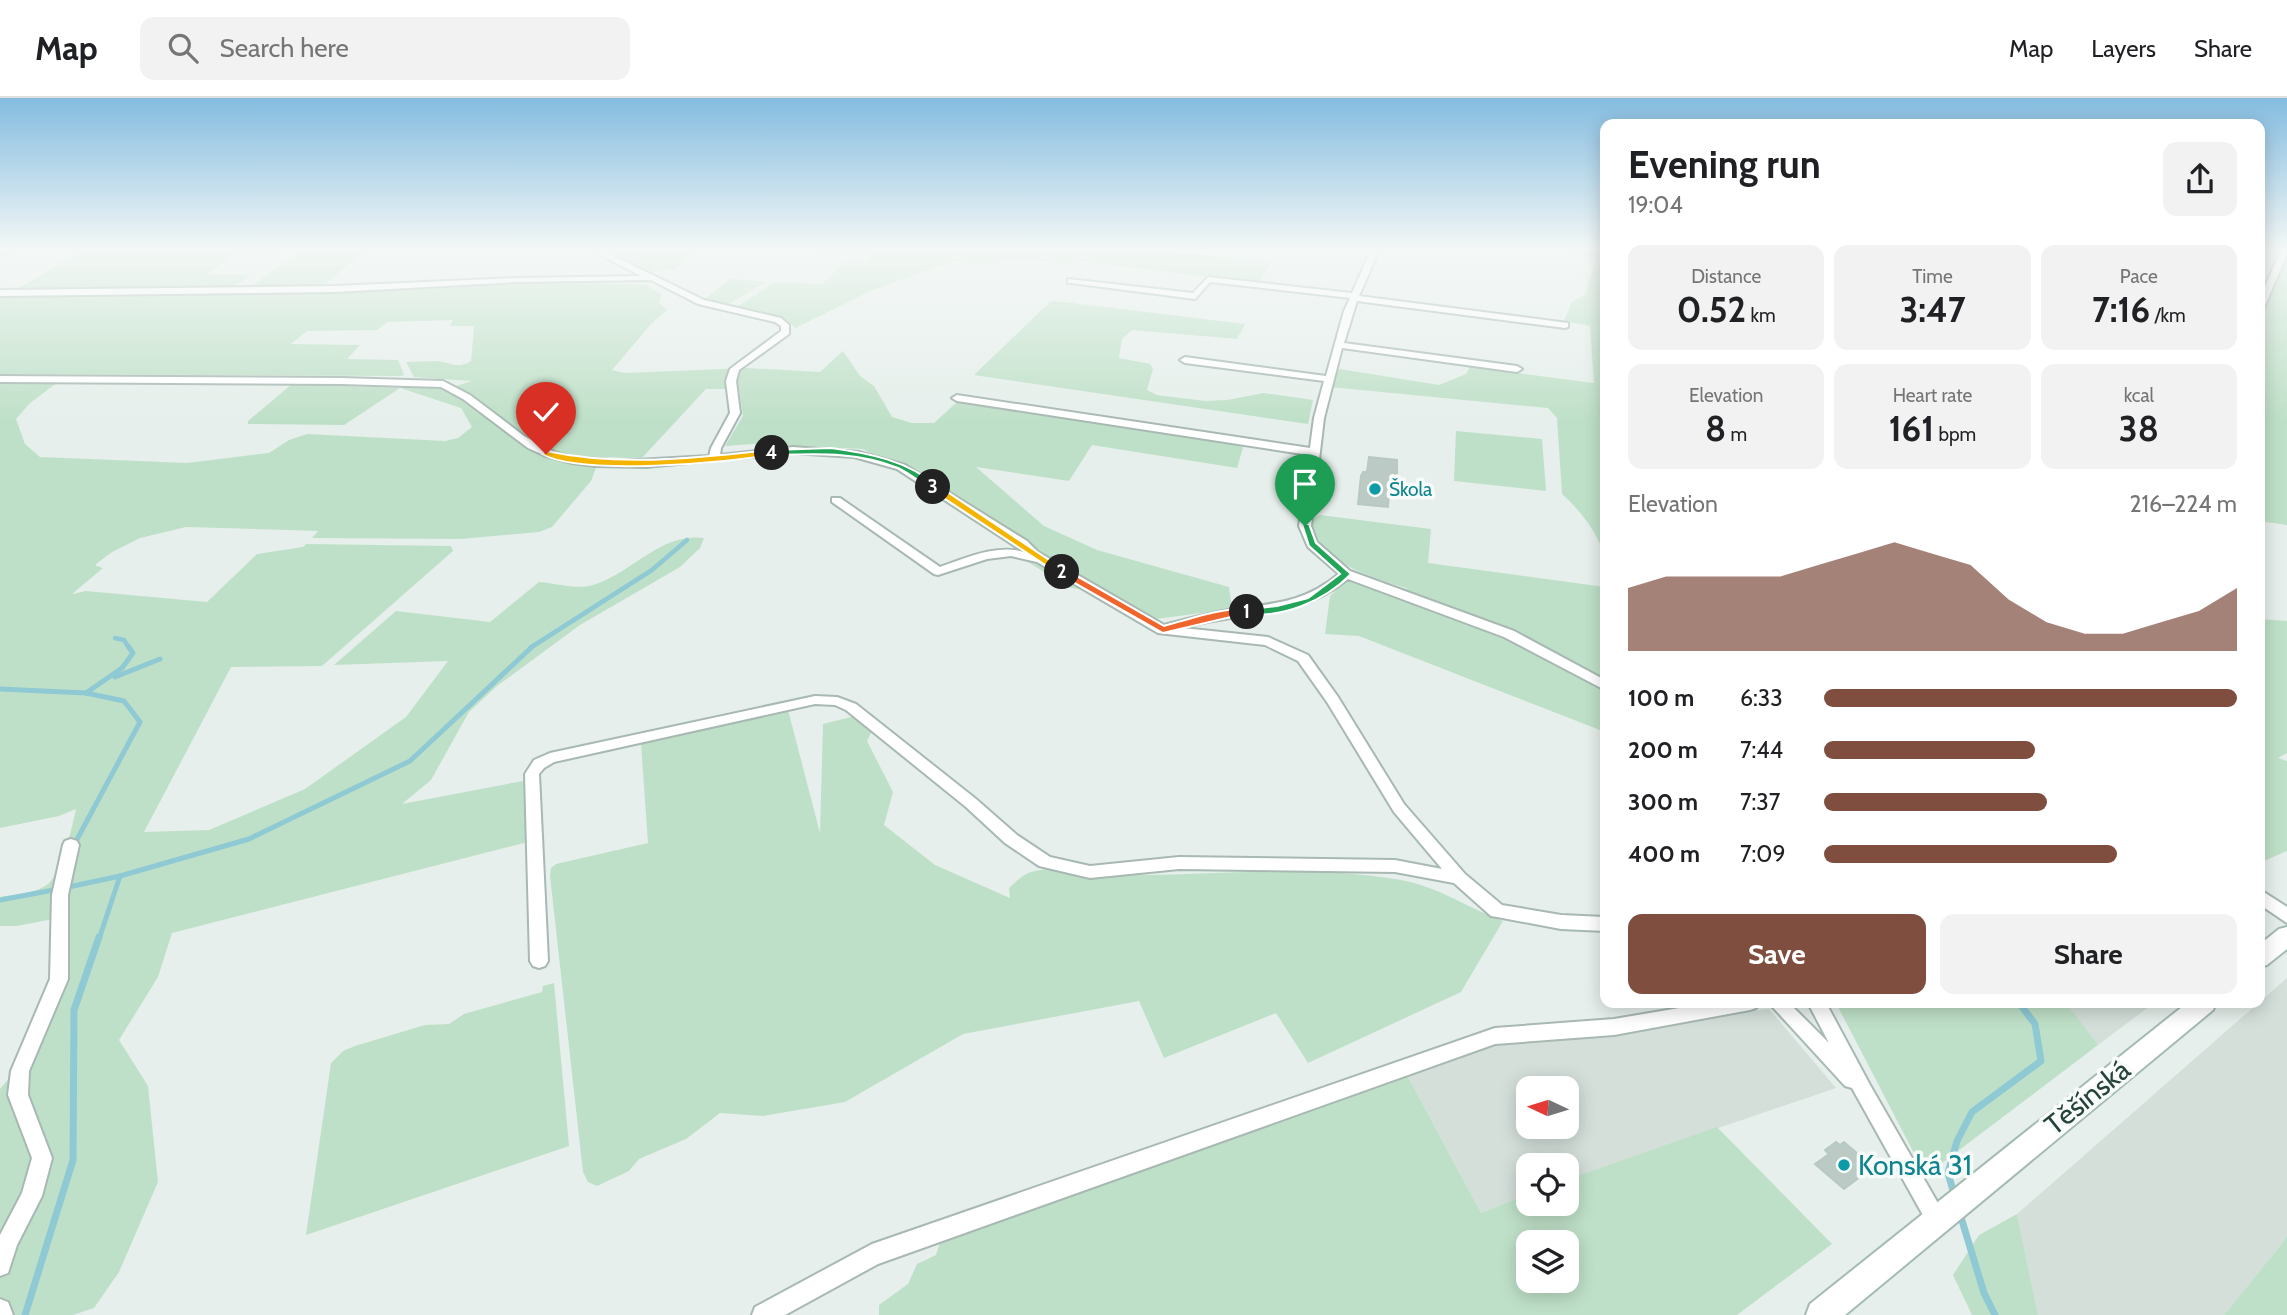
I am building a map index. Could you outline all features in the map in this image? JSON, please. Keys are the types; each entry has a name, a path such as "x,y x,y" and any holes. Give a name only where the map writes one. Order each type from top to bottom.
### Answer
{"main road":[{"path":"2265,953 2287,936"},
{"name":"Těšínská","path":"1821,1315 2198,1008"}],"street":[{"path":"713,459 735,413 732,381 735,369 786,332 785,325 778,320 722,307"},
{"path":"1351,307 1328,379 1313,452 1305,526 1312,544 1346,574 1509,634 1600,683"},
{"path":"1428,307 1565,325"},
{"path":"1339,345 1517,369"},
{"path":"1185,360 1328,379"},
{"path":"0,379 443,384 459,391 505,428 552,456 654,464 793,450 831,450 901,467 1023,544 1043,561 1163,630 1268,641 1304,658 1399,808 1459,877 1497,911 1561,922 1600,924"},
{"path":"957,398 1313,452"},
{"path":"836,500 938,571 985,556 1012,552 1043,561"},
{"path":"1163,630 1215,616 1278,609 1312,600 1346,574"},
{"path":"539,961 533,774 539,764 550,758 815,701 836,701 851,707 971,803 1011,839 1045,862 1090,872 1179,863 1382,866 1459,877"},
{"path":"0,1265 8,1241 32,1196 42,1158 18,1095 20,1071 60,979 61,889 71,845"},
{"path":"2265,900 2287,916"},
{"path":"764,1315 872,1255 1495,1036 1614,1027 1722,1008"},
{"path":"1783,1008 1863,1091"},
{"path":"1820,1008 1936,1219"},
{"path":"0,1310 2,1315"}],"shaded area":[{"path":"2287,978 2287,1236 2280,1246 2224,1315 2038,1315 2017,1214 2253,1008 2265,1008 2265,997"},
{"path":"2049,1008 2147,1008 2098,1045"},
{"path":"1769,1009 1836,1088 1579,1176 1579,1153 1516,1153 1516,1199 1481,1213 1407,1075 1502,1042"}],"green space":[{"path":"0,307 663,307 667,310 651,324 612,370 625,373 747,368 820,372 843,351 860,376 874,386 892,417 912,423 934,423 957,402 963,401 1244,444 1237,468 1092,445 1069,481 976,467 1044,526 1097,550 1229,587 1232,609 1148,620 1093,590 1070,588 1028,562 1028,544 863,449 790,446 782,442 725,446 743,416 739,389 706,389 641,459 610,457 588,462 596,468 591,481 552,527 539,532 460,539 312,538 318,531 186,527 140,538 112,552 96,564 103,568 72,594 86,591 207,602 257,554 303,547 306,544 451,546 453,551 322,666 231,667 144,832 209,830 305,789 406,717 448,661 334,665 396,611 490,622 539,582 589,586 604,581 658,548 688,538 704,538 700,548 680,567 580,625 497,686 469,712 431,780 402,804 528,780 528,842 172,933 158,977 119,1040 148,1086 158,1182 119,1272 94,1308 73,1315 0,1315 0,1089 43,1039 66,975 58,918 17,926 0,926 0,897 32,891 49,883 63,859 76,809 59,816 0,828 0,382 58,382 29,404 16,419 25,444 40,457 187,463 269,453 289,440 307,434 445,441 458,438 472,427 461,408 400,388 410,384 450,388 472,381 414,377 406,362 436,361 457,365 471,361 474,326 450,326 453,320 387,322 377,330 307,331 291,344 360,345 347,359 398,360 404,375 401,376 0,374"},
{"path":"838,307 795,328 788,321 735,308"},
{"path":"1045,307 1103,307 1245,324 1237,339 1132,330 1122,339 1119,358 1150,364 1153,369 1147,390 1157,395 1205,401 1264,393 1313,400 1308,424 974,375"},
{"path":"1570,307 1600,307 1600,544 1588,522 1562,494 1557,418 1548,408 1330,387 1334,374 1340,369 1439,385 1466,374 1470,367 1594,383 1590,326 1564,321"},
{"path":"2266,307 2287,307 2287,525 2265,522"},
{"path":"292,384 400,388 344,425 248,424 248,421"},
{"path":"1456,431 1542,439 1546,491 1454,481"},
{"path":"1320,515 1431,529 1428,563 1600,586 1600,730 1359,636 1325,634 1330,596 1348,579 1375,587 1409,589 1364,574 1335,558 1316,534 1312,519"},
{"path":"2265,619 2287,621 2287,753 2278,758 2287,761 2287,851 2265,860"},
{"path":"788,710 820,833 823,724 855,716 872,731 867,741 893,792 884,825 935,865 1010,898 1009,888 1024,875 1044,870 1109,875 1329,872 1415,883 1503,921 1461,992 1308,1063 1276,1013 1164,1058 1139,1001 963,1034 845,1102 763,1116 720,1113 686,1139 639,1159 629,1171 597,1186 588,1182 583,1172 551,868 556,864 648,843 641,744"},
{"path":"554,983 569,1146 306,1235 331,1063 343,1051 355,1046 425,1025 449,1024 464,1014 542,992 543,986"},
{"path":"1839,1008 2070,1008 2098,1045 1942,1163 1916,1157"},
{"path":"1407,1075 1481,1213 1516,1199 1516,1216 1579,1216 1579,1175 1717,1127 1832,1244 1737,1315 879,1315 879,1305 908,1284 917,1264 936,1255 940,1242"},
{"path":"2017,1214 2038,1315 1972,1315 1953,1275 1979,1235"},
{"path":"2287,1236 2287,1315 2224,1315 2280,1246"}],"building":[{"name":"Škola","path":"1369,457 1397,460 1397,479 1390,479 1388,507 1358,504 1361,476 1363,472 1367,472"},
{"name":"Konská 31","path":"1836,1142 1840,1145 1844,1142 1873,1167 1844,1189 1815,1164 1829,1154 1825,1150"}],"waterway":[{"path":"533,646 652,570 687,540"},
{"path":"115,638 124,640 129,648"},
{"path":"86,693 122,668 133,653 128,646"},
{"path":"120,876 249,839 410,761 533,646"},
{"path":"115,677 160,659"},
{"path":"0,689 86,693"},
{"path":"74,845 140,722 124,701 86,693"},
{"path":"64,888 120,876"},
{"path":"99,939 120,876"},
{"path":"0,900 59,889"},
{"path":"25,1315 73,1160 74,1010 99,937"},
{"path":"1954,1194 1948,1173 1957,1141 1972,1112 2041,1061 2035,1024 2023,1008"},
{"path":"1960,1214 1984,1293 1995,1315"}],"place":[{"name":"Škola","path":"1375,489"},
{"name":"Konská 31","path":"1844,1165"}],"route":[{"path":"546,454 574,460 654,464 793,450 831,450 901,467 1023,544 1034,555 1163,630 1215,616 1278,609 1312,600 1335,585 1346,574 1312,544 1305,526"}]}
